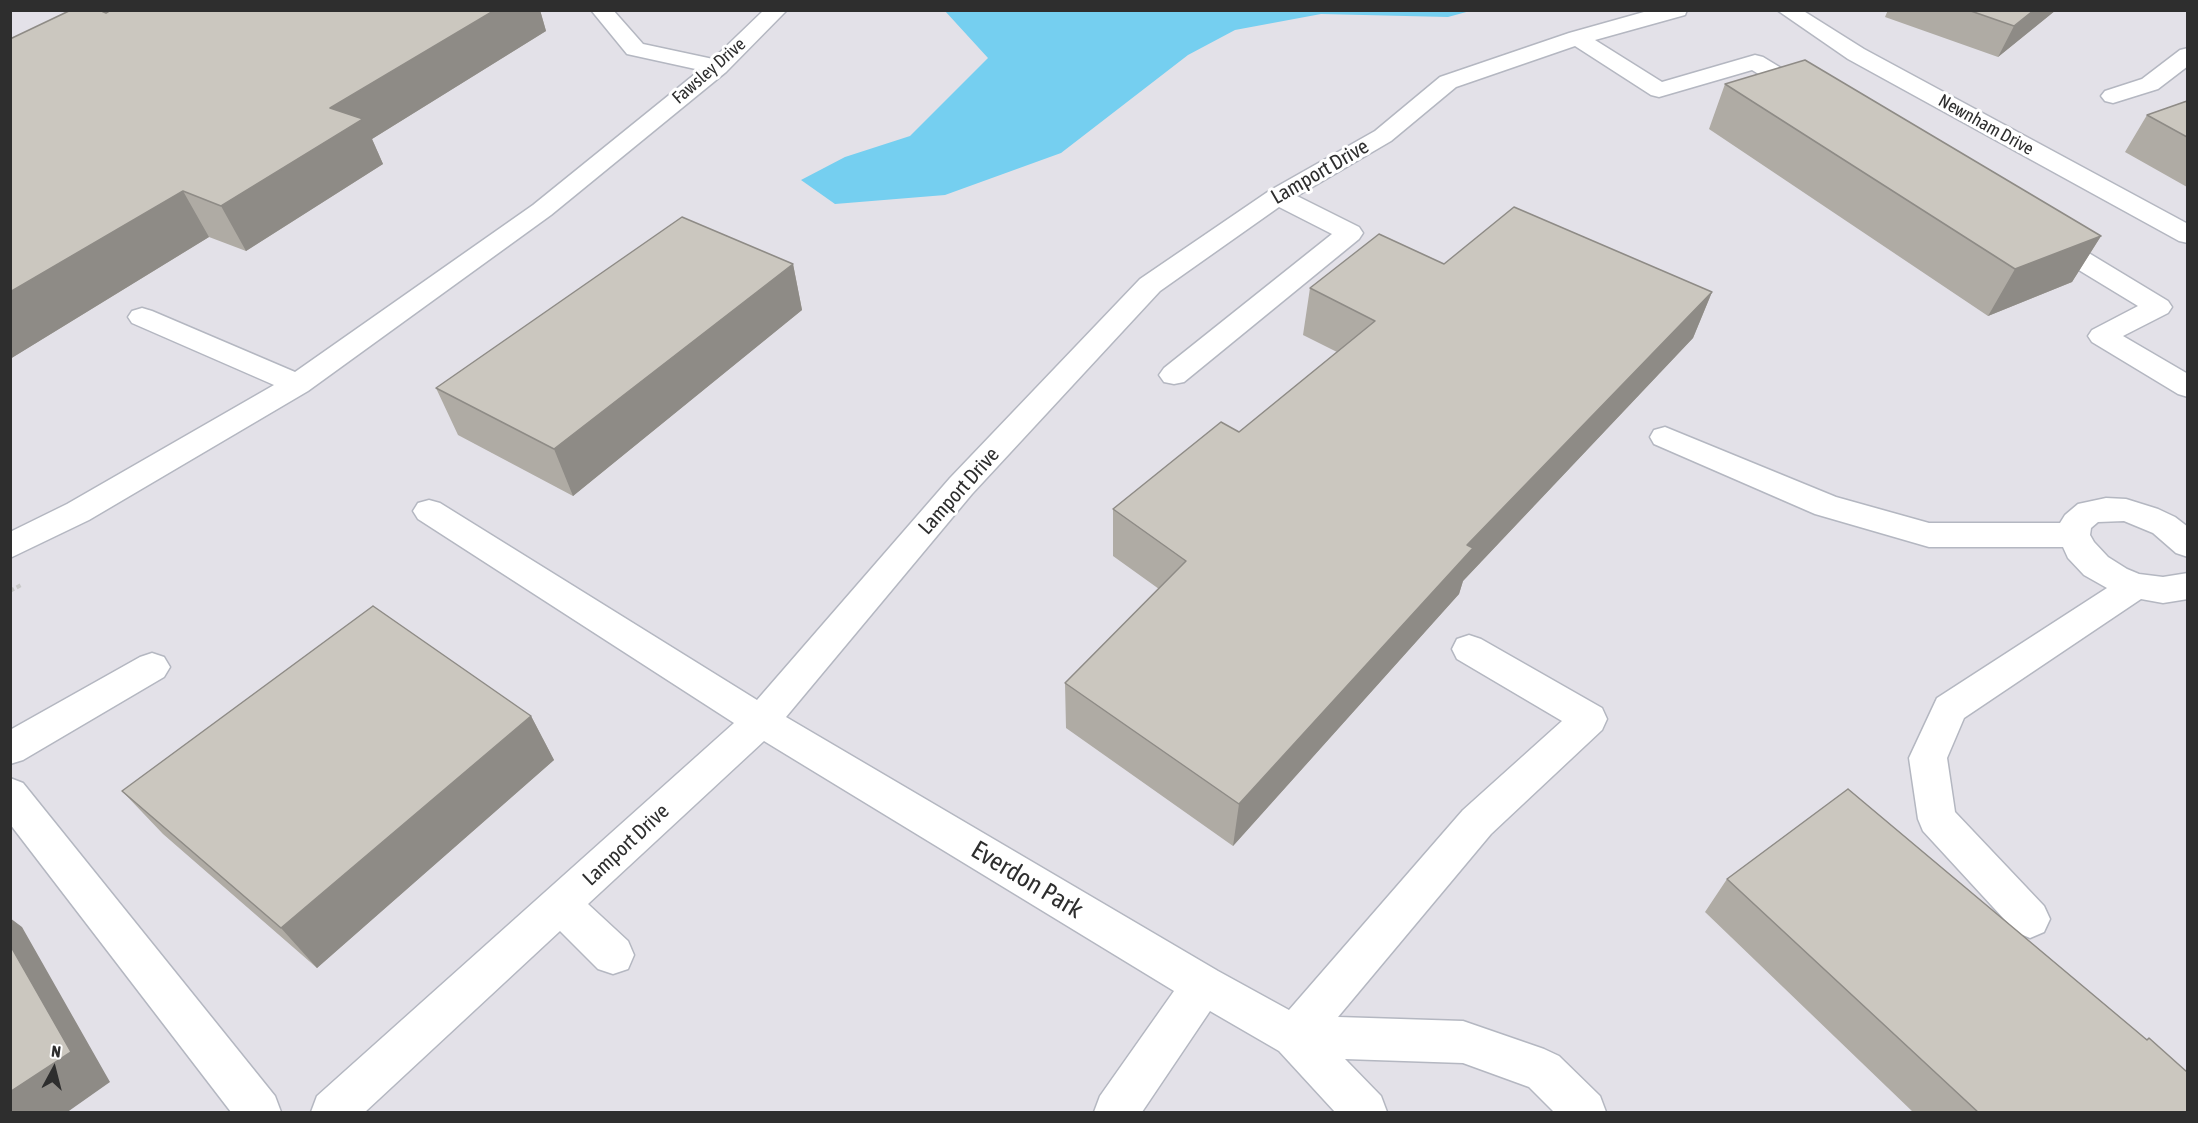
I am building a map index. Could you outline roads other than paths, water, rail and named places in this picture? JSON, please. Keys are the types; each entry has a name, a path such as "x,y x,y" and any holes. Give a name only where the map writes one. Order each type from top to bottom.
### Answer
{"street":[{"path":"601,10 635,49 718,67"},
{"name":"Fawsley Drive","path":"10,546 78,512 298,384 542,210 718,67 777,10"},
{"name":"Lamport Drive","path":"333,1113 761,721 961,486 1150,285 1278,196 1383,136 1448,82 1577,38 1677,10"},
{"name":"Newnham Drive","path":"1787,10 1856,54 2187,235"},
{"path":"1577,38 1659,90 1755,62 1822,103"},
{"path":"2113,96 2151,84 2187,56"},
{"path":"1174,375 1350,232 1278,196"},
{"path":"2029,228 2158,307 2102,336 2187,387"},
{"path":"142,317 298,384"},
{"path":"1665,437 1826,506 1929,535 2074,535"},
{"path":"2180,526 2126,510 2106,509 2090,512 2076,523 2074,535 2080,549 2096,566 2115,578 2136,586 2163,590 2187,585"},
{"name":"Everdon Park","path":"429,511 761,721 1203,985 1294,1035"},
{"path":"2030,919 1937,819 1928,758 1950,708 2136,586"},
{"path":"1294,1035 1477,822 1589,719 1469,649"},
{"path":"10,749 152,666"},
{"path":"10,795 259,1113"},
{"path":"561,905 613,955"},
{"path":"1116,1113 1203,985"},
{"path":"1294,1035 1365,1113"},
{"path":"1294,1035 1463,1042 1544,1071 1584,1113"}],"water":[{"path":"945,11 1470,11 1448,17 1321,14 1235,30 1188,55 1061,153 945,195 835,204 801,180 845,157 910,136 988,58"}]}
